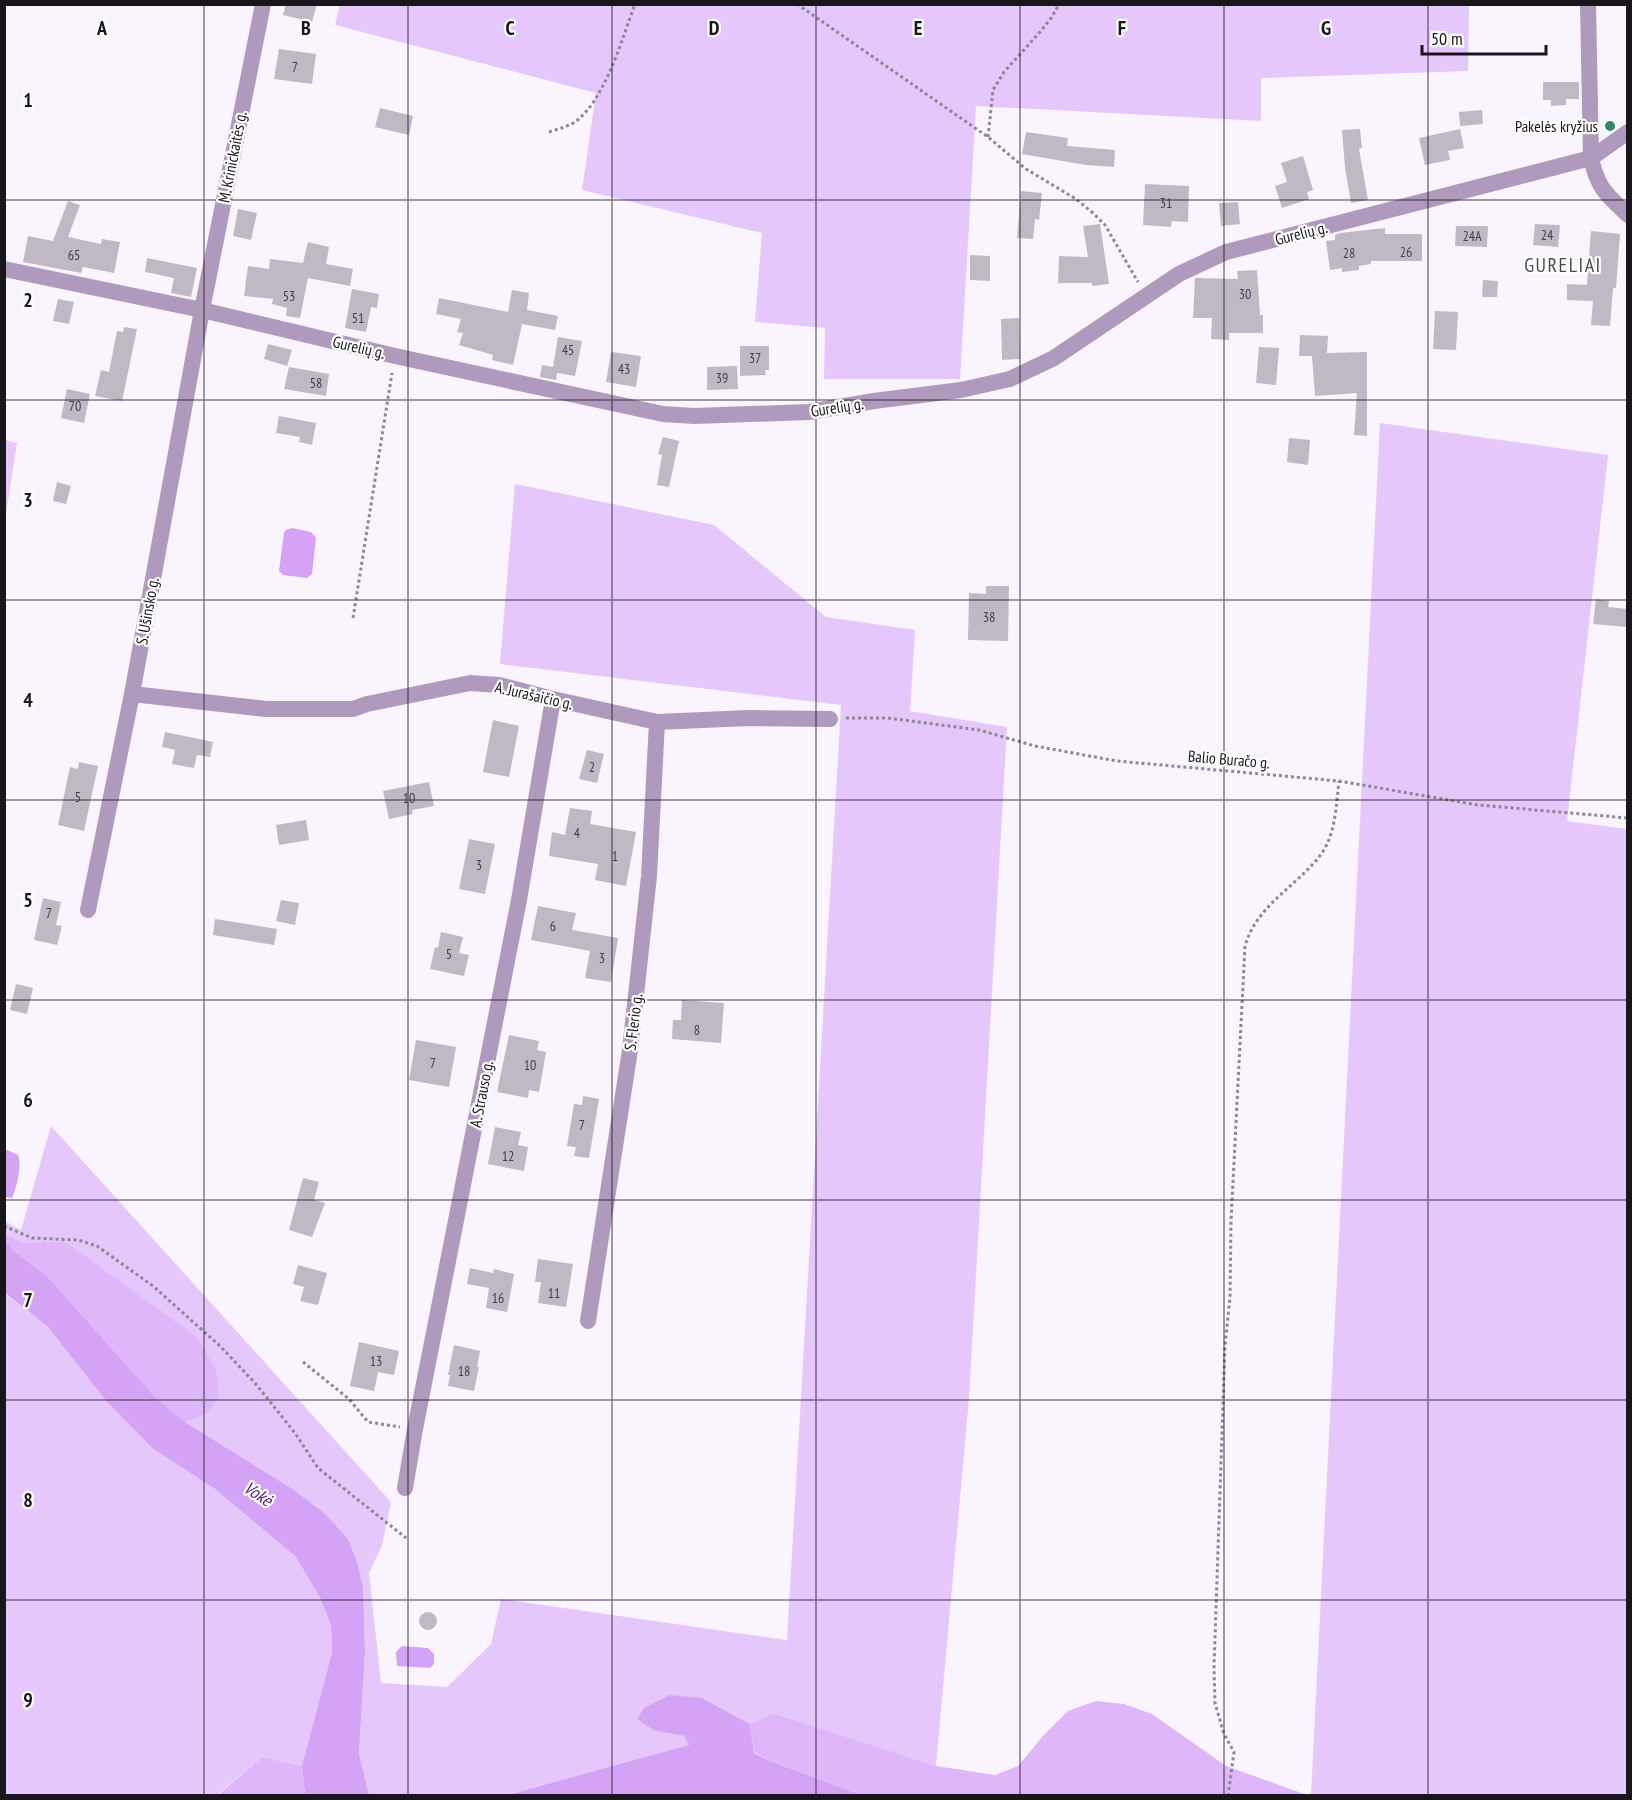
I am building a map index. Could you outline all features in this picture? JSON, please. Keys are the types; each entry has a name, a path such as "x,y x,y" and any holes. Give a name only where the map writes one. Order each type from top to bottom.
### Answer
{"street":[{"name":"M. Krinickaitės g.","path":"202,310 263,4"},
{"path":"1588,4 1591,158 1596,180 1628,215"},
{"name":"Gurelių g.","path":"4,269 202,310 394,356 663,414 694,416 809,412 961,390 1010,379 1054,358 1179,274 1226,252 1591,158 1628,132"},
{"name":"S. Ušinsko g.","path":"88,910 132,694 202,310"},
{"name":"A. Jurašaičio g.","path":"132,694 266,709 353,709 367,704 470,683 499,685 657,722 748,718 830,719"},
{"name":"A. Strauso g.","path":"405,1488 519,900 553,699"},
{"name":"S. Flerio g.","path":"588,1321 632,1027 649,876 657,722"}],"path":[{"path":"549,132 565,128 591,106 603,86 635,4"},
{"path":"797,4 988,137 1026,169 1076,199 1093,213 1105,225 1146,296"},
{"path":"988,137 993,90 1004,72 1052,17 1059,4"},
{"path":"353,618 394,356"},
{"name":"Balio Buračo g.","path":"830,719 888,718 979,730 1035,746 1117,761 1339,781 1478,804 1628,818"},
{"path":"1228,1796 1234,1752 1224,1734 1215,1703 1214,1667 1225,1345 1230,1298 1231,1221 1245,946 1252,926 1265,909 1323,852 1332,831 1339,781"},
{"path":"4,1226 32,1239 78,1240 97,1246 153,1286 220,1346 255,1383 295,1433 318,1468 406,1538"},
{"path":"303,1362 349,1399 368,1422 415,1429"}],"shaded area":[{"path":"340,4 1469,5 1468,71 1261,78 1261,121 976,106 960,379 824,379 825,328 755,322 762,233 582,190 596,93 335,25"},
{"path":"1380,423 1608,455 1567,821 1627,829 1627,1795 1311,1795"},
{"path":"4,440 17,443 5,520"},
{"path":"515,484 714,525 826,617 915,630 910,711 1007,727 969,1398 936,1766 773,1713 750,1724 702,1698 655,1731 684,1736 690,1745 507,1795 369,1795 359,1754 365,1651 363,1588 291,1488 185,1422 200,1417 65,1241 25,1243 5,1233 4,1221 21,1230 51,1126 391,1502 382,1545 369,1573 381,1683 447,1687 491,1644 501,1599 787,1640 841,705 500,664"},
{"path":"4,1233 25,1243 64,1241 197,1337 216,1370 219,1396 208,1412 185,1422 156,1398 47,1276 14,1251 5,1241"},
{"path":"4,1293 47,1326 107,1402 152,1448 215,1489 296,1557 320,1598 331,1625 332,1652 302,1766 262,1757 217,1795 5,1795"},
{"path":"1096,1701 1124,1704 1152,1714 1226,1766 1307,1795 862,1795 770,1761 754,1752 750,1724 773,1713 936,1766 995,1775 1018,1766 1068,1711"},
{"path":"262,1757 302,1766 305,1795 217,1796"}],"water":[{"path":"292,528 311,532 316,538 312,574 307,578 283,575 279,571 284,533"},
{"path":"5,1149 18,1155 19,1160 16,1188 12,1198 5,1197"},
{"name":"Vokė","path":"5,1241 14,1251 47,1276 156,1398 185,1422 291,1488 324,1513 348,1539 357,1562 363,1588 365,1651 359,1754 369,1795 305,1795 302,1766 332,1652 331,1625 320,1598 296,1557 215,1489 152,1448 107,1402 47,1326 5,1293"},
{"path":"402,1646 428,1648 434,1654 434,1664 430,1668 397,1666 396,1652"},
{"path":"670,1695 702,1698 750,1724 754,1753 862,1795 507,1795 689,1745 684,1736 655,1731 637,1719 644,1708"}],"building":[{"path":"286,4 317,4 312,22 283,15"},
{"path":"279,49 316,54 312,84 274,79"},
{"path":"1543,82 1579,82 1579,99 1566,99 1566,105 1551,106 1551,100 1543,100"},
{"path":"380,108 413,116 409,135 375,127"},
{"path":"1482,110 1483,124 1460,126 1459,112"},
{"path":"1360,129 1362,148 1359,149 1368,200 1351,203 1342,130"},
{"path":"1460,129 1464,148 1448,151 1450,160 1425,165 1419,138"},
{"path":"1026,132 1068,138 1067,146 1115,150 1114,167 1086,165 1022,154"},
{"path":"1303,156 1313,190 1307,192 1309,199 1282,208 1275,186 1287,182 1281,163"},
{"path":"1145,184 1189,186 1188,222 1172,221 1171,227 1143,225"},
{"path":"1021,191 1042,193 1039,220 1035,219 1033,239 1017,238"},
{"path":"68,201 80,205 68,237 101,244 102,239 120,242 114,273 83,267 81,273 23,262 28,236 53,241"},
{"path":"1238,202 1240,224 1221,226 1219,203"},
{"path":"238,209 257,213 251,240 233,236"},
{"path":"1100,224 1109,284 1092,286 1092,283 1058,283 1059,256 1088,257 1083,226"},
{"path":"1535,224 1560,225 1558,247 1533,245"},
{"path":"1456,226 1488,226 1487,247 1455,246"},
{"path":"1385,228 1385,234 1422,234 1422,261 1371,261 1371,264 1359,266 1359,270 1342,272 1342,268 1330,270 1326,241 1335,240 1335,235 1340,233"},
{"path":"1591,231 1620,234 1616,288 1613,288 1610,326 1591,325 1593,301 1567,300 1567,284 1587,285"},
{"path":"308,242 329,247 326,264 353,269 350,286 308,278 300,318 286,316 287,308 272,304 273,299 244,296 248,266 269,269 270,259 303,263"},
{"path":"970,255 990,256 990,281 970,280"},
{"path":"147,258 197,268 191,297 171,293 174,278 145,272"},
{"path":"1257,270 1263,333 1229,333 1229,340 1211,339 1212,318 1193,318 1195,278 1238,279 1237,271"},
{"path":"1483,280 1498,281 1497,297 1482,297"},
{"path":"352,289 379,294 377,308 371,307 366,332 345,328"},
{"path":"512,290 529,293 527,310 558,316 555,330 522,324 513,365 492,360 493,355 459,345 463,333 457,332 461,319 436,314 439,298 508,312"},
{"path":"58,299 74,302 69,324 53,321"},
{"path":"1435,311 1458,312 1456,350 1433,349"},
{"path":"1019,318 1020,359 1002,360 1001,319"},
{"path":"124,327 137,329 122,401 95,396 101,370 109,372 117,331 123,332"},
{"path":"1300,335 1328,336 1327,353 1367,352 1367,436 1354,435 1357,393 1315,396 1312,356 1299,356"},
{"path":"558,337 582,341 575,376 557,373 556,380 540,377 542,365 553,367"},
{"path":"268,344 292,350 287,366 264,359"},
{"path":"740,346 769,346 769,370 765,370 766,375 740,376"},
{"path":"1259,347 1279,348 1276,385 1256,383"},
{"path":"611,352 641,356 636,387 606,382"},
{"path":"737,366 738,389 707,390 707,367"},
{"path":"289,367 329,374 326,396 284,389"},
{"path":"67,389 90,394 84,423 61,418"},
{"path":"279,416 316,423 312,445 299,442 300,437 276,433"},
{"path":"663,437 679,441 669,487 657,485 662,455 658,454"},
{"path":"1289,438 1310,440 1308,465 1287,462"},
{"path":"57,482 71,486 66,504 53,501"},
{"path":"986,586 1009,586 1008,641 968,640 969,593 986,594"},
{"path":"1596,599 1609,601 1608,607 1628,609 1626,627 1593,624"},
{"path":"493,720 519,726 509,777 483,772"},
{"path":"165,732 213,742 210,757 197,755 194,768 172,764 175,750 162,747"},
{"path":"587,750 604,754 597,783 579,779"},
{"path":"79,762 98,766 84,831 58,825 70,767 78,769"},
{"path":"429,782 434,806 412,810 413,814 389,819 383,791"},
{"path":"570,808 592,811 590,824 636,832 626,886 595,880 598,864 549,856 552,832 565,835"},
{"path":"306,820 309,840 279,845 276,825"},
{"path":"469,839 495,844 485,894 459,889"},
{"path":"43,898 61,902 56,925 62,926 57,945 34,940"},
{"path":"281,900 299,903 295,925 276,921"},
{"path":"538,906 576,913 572,930 618,938 611,982 585,978 590,951 531,940"},
{"path":"215,919 277,929 274,945 213,935"},
{"path":"441,932 463,937 459,953 469,955 464,976 430,969"},
{"path":"16,984 33,988 27,1014 10,1010"},
{"path":"682,1000 724,1003 721,1043 672,1039 673,1020 681,1020"},
{"path":"509,1035 539,1041 537,1050 546,1052 539,1092 529,1090 528,1098 497,1092"},
{"path":"416,1040 456,1047 449,1087 409,1080"},
{"path":"583,1096 599,1099 589,1158 574,1156 576,1147 567,1146 574,1104 582,1105"},
{"path":"495,1127 521,1132 518,1145 528,1147 524,1171 488,1164"},
{"path":"303,1178 319,1182 314,1200 325,1203 312,1237 289,1230"},
{"path":"538,1259 573,1264 566,1307 538,1303 541,1282 535,1282"},
{"path":"298,1265 327,1273 318,1305 300,1301 304,1287 293,1284"},
{"path":"470,1268 493,1273 494,1269 514,1274 507,1312 486,1308 489,1288 467,1284"},
{"path":"359,1342 399,1351 394,1375 378,1372 374,1391 350,1386"},
{"path":"454,1345 480,1351 474,1391 448,1386"},
{"path":"428,1612 434,1615 437,1621 434,1627 428,1630 422,1627 419,1621 422,1615"}],"place":[{"name":"Pakelės kryžius","path":"1610,126"}],"district":[{"name":"GURELIAI","path":"1563,265"}]}
